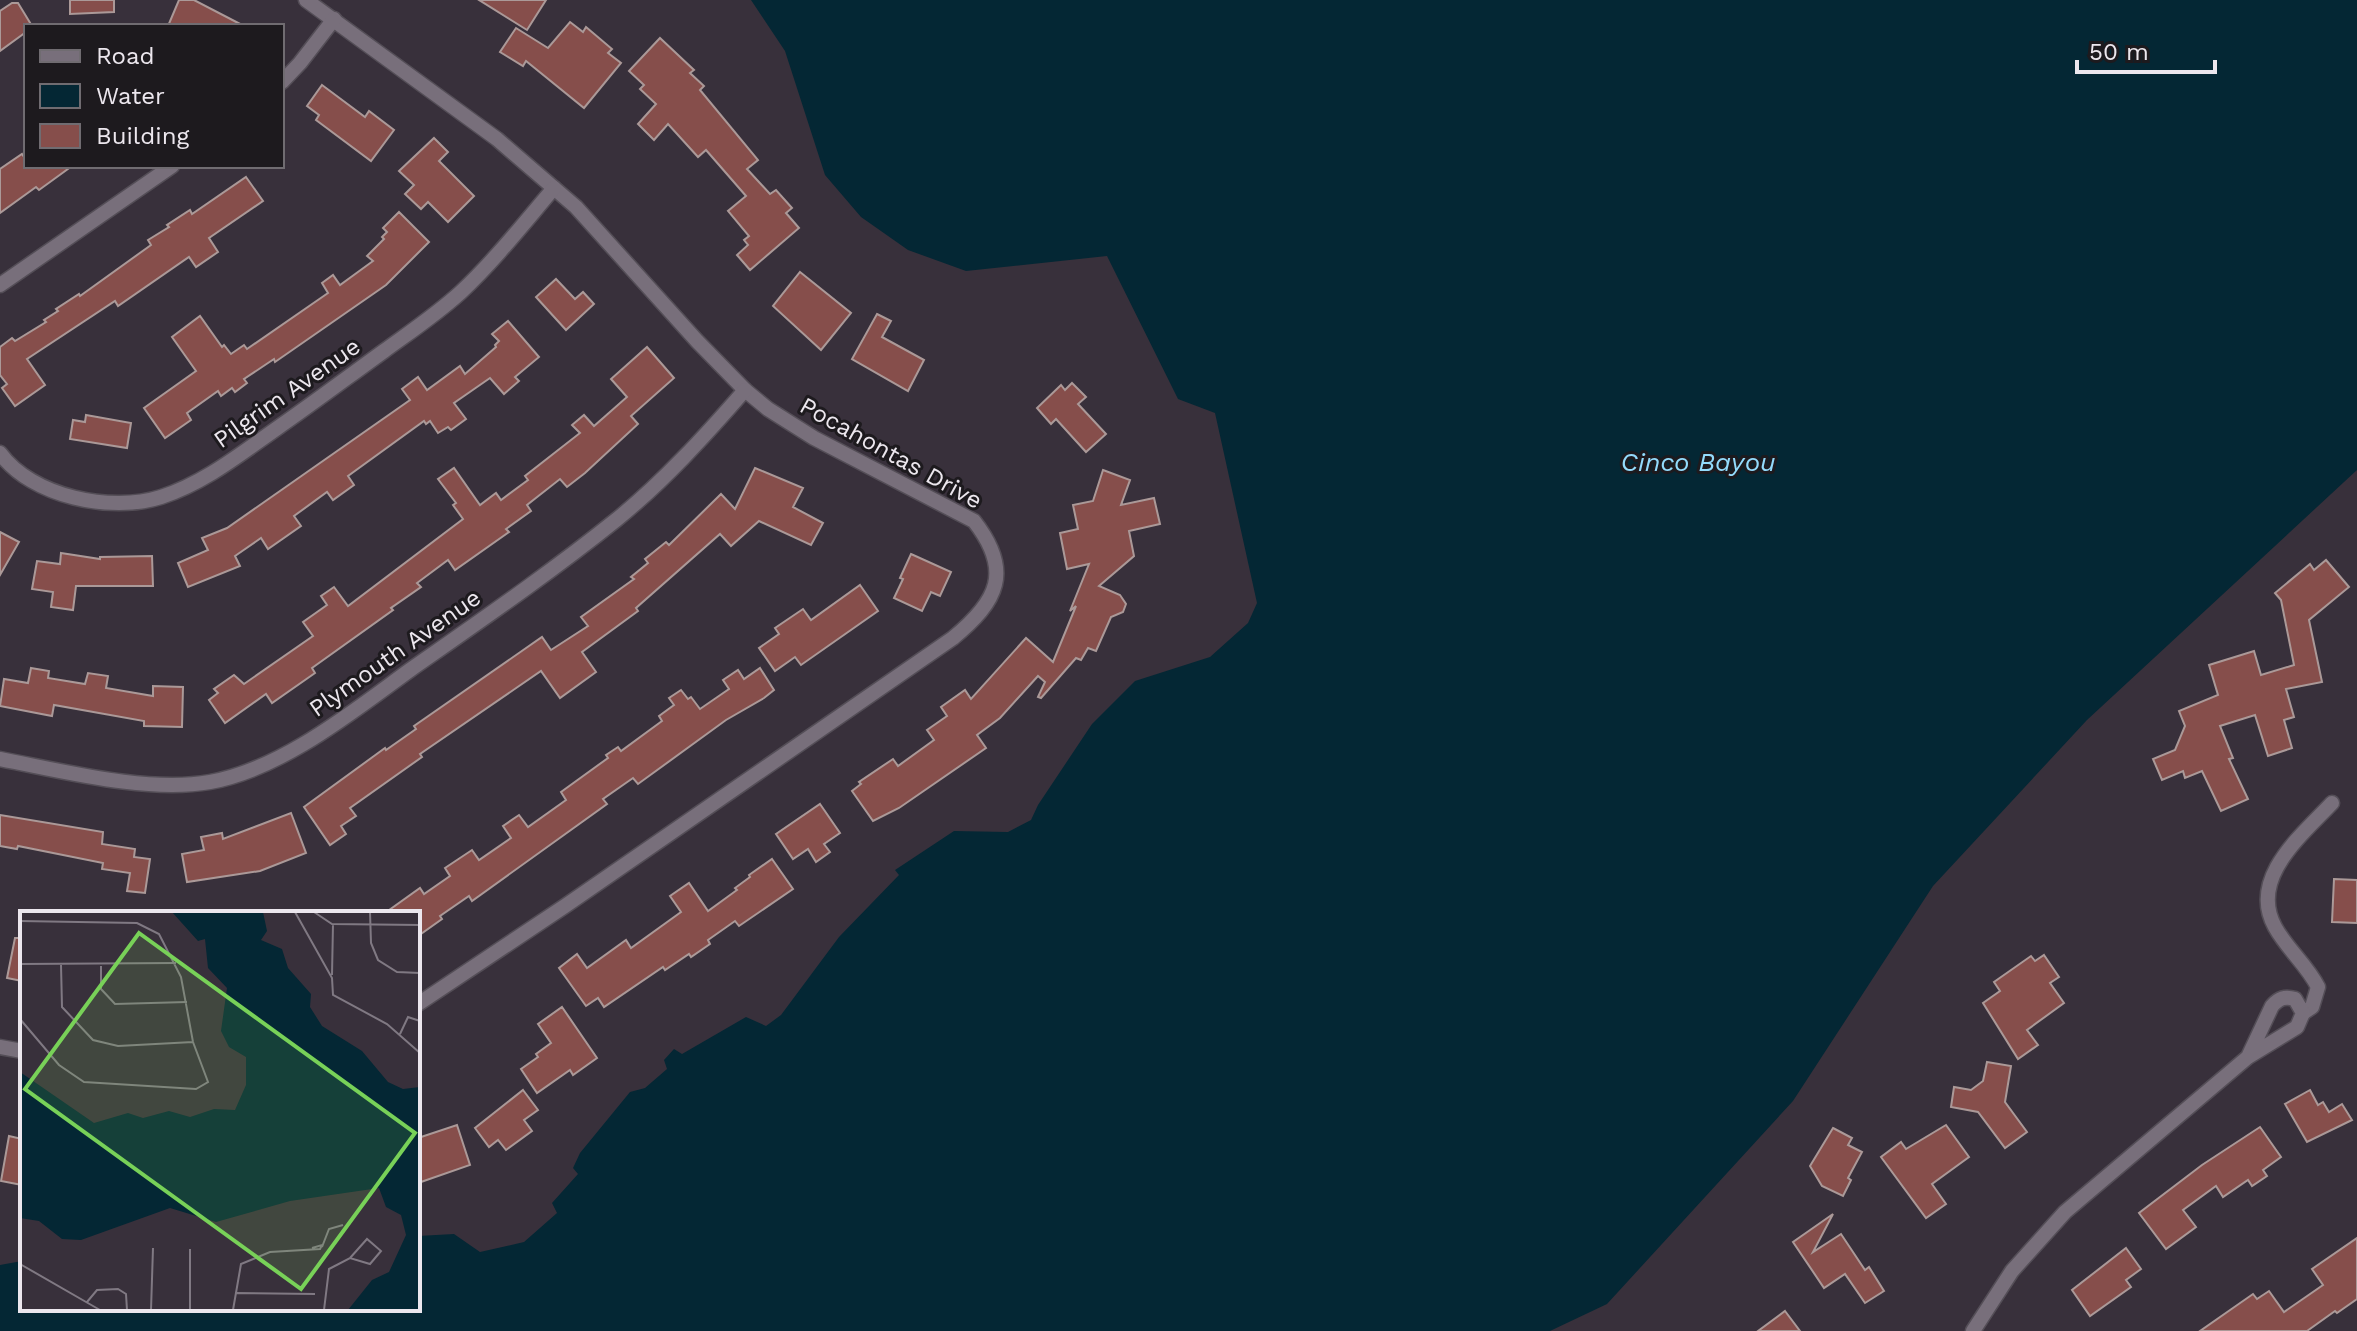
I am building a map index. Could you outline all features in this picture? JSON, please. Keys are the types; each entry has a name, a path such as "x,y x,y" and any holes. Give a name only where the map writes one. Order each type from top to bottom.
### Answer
{"street":[{"name":"Pocahontas Drive","path":"306,0 497,139 576,207 745,390 814,438 974,521 987,538 996,570 994,589 988,603 979,616 953,638 420,1003"},
{"path":"284,80 334,19"},
{"path":"0,285 169,168"},
{"name":"Pilgrim Avenue","path":"0,453 18,470 43,486 83,500 137,502 186,488 291,419 440,309 492,260 554,188"},
{"name":"Plymouth Avenue","path":"0,759 147,784 180,785 230,777 269,762 345,716 510,600 618,519 657,483 745,390"},
{"path":"1973,1331 2012,1271 2044,1233 2248,1057 2297,1027 2303,1013 2312,1007 2318,987 2272,922 2267,901 2269,884 2276,868 2289,849 2332,803"},
{"path":"2248,1057 2277,1000 2295,999 2303,1013"},
{"path":"0,1047 20,1051"}],"water":[{"name":"Cinco Bayou","path":"751,0 2357,0 2357,470 2087,720 1933,886 1793,1101 1607,1304 1550,1331 0,1331 0,1265 20,1261 20,1311 420,1311 420,1236 454,1234 480,1252 524,1242 557,1213 552,1203 578,1174 573,1168 580,1153 630,1092 645,1088 667,1069 664,1060 674,1049 682,1054 746,1017 766,1026 781,1015 839,937 899,875 895,870 954,831 1008,832 1031,820 1092,724 1135,681 1210,657 1248,623 1257,603 1215,413 1178,399 1107,256 966,271 908,250 861,217 825,175 785,51"}],"building":[{"path":"70,0 114,0 114,12 70,14"},
{"path":"179,0 194,0 240,24 169,24"},
{"path":"479,0 546,0 527,30"},
{"path":"12,3 18,3 31,24 24,24 24,33 0,51 0,11"},
{"path":"570,22 583,32 586,27 612,49 608,53 621,63 584,108 526,61 523,66 500,52 516,28 548,48"},
{"path":"660,38 694,70 690,73 704,86 700,90 758,160 747,169 770,194 776,190 792,208 786,213 799,228 750,270 737,255 748,245 744,240 749,236 728,211 746,196 706,150 698,157 668,124 654,140 638,124 656,104 640,89 644,85 629,71"},
{"path":"322,85 365,117 369,111 394,130 371,161 316,120 319,115 307,106"},
{"path":"434,138 448,152 439,161 474,196 448,222 428,202 421,209 405,194 414,185 399,171"},
{"path":"22,154 24,168 69,168 0,213 0,169"},
{"path":"246,177 263,201 209,238 218,252 196,267 189,257 118,306 115,301 27,359 45,385 15,406 2,388 7,384 0,375 0,347 46,322 44,320 58,311 56,309 80,296 151,245 148,240 169,227 167,225 190,210 192,214"},
{"path":"399,212 429,242 386,285 275,362 274,359 244,379 247,383 235,392 232,388 221,396 218,391 187,413 191,420 165,438 144,408 196,371 172,337 200,316 222,347 224,345 231,354 244,345 247,349 328,293 322,283 333,275 340,285 373,261 367,256 384,239 382,237 387,232 383,228"},
{"path":"800,272 851,313 821,350 773,306"},
{"path":"556,279 575,299 583,292 594,304 566,330 536,297"},
{"path":"877,314 891,321 882,337 924,360 908,391 852,359"},
{"path":"508,321 539,357 515,377 519,381 504,394 490,378 454,403 466,419 451,430 448,427 438,433 430,421 426,424 424,421 348,476 354,485 333,500 327,492 294,516 301,526 268,549 261,538 235,556 240,566 188,587 178,563 208,550 202,538 227,528 410,400 402,389 418,377 427,390 460,366 465,374 496,347 499,341 492,334"},
{"path":"647,347 674,378 631,416 638,424 585,473 567,487 560,479 527,505 531,511 506,529 509,532 455,570 448,560 417,583 421,587 391,608 393,610 312,668 315,673 272,703 266,694 225,723 209,700 218,693 214,689 234,675 244,684 313,636 303,622 327,605 321,596 334,587 348,606 463,519 453,505 456,503 438,479 454,468 480,505 496,493 501,500 528,480 525,476 580,433 572,425 584,415 594,426 627,397 611,379"},
{"path":"1072,383 1086,397 1078,404 1106,434 1086,452 1056,419 1051,424 1037,408 1061,385 1065,390"},
{"path":"86,415 131,423 127,448 70,439 73,420 85,422"},
{"path":"755,468 803,488 793,507 823,523 811,545 759,521 731,546 720,534 636,608 638,611 582,652 596,672 560,698 541,671 420,754 422,757 350,808 356,816 341,826 346,834 330,845 304,807 542,637 551,650 588,626 581,617 634,579 631,577 648,563 645,559 666,542 669,545 721,494 735,509"},
{"path":"1103,470 1130,480 1121,505 1154,498 1160,524 1129,531 1134,556 1099,586 1120,595 1126,604 1123,612 1111,617 1096,651 1088,648 1081,660 1076,658 1041,698 1038,697 1045,682 1038,676 1000,718 977,735 986,748 899,808 873,821 852,791 861,784 859,782 893,759 898,766 934,740 927,730 947,716 941,707 965,690 971,699 1026,638 1053,662 1089,564 1067,569 1060,533 1078,529 1073,505 1093,501"},
{"path":"0,532 19,542 0,575"},
{"path":"61,553 100,559 152,556 153,586 76,586 73,610 51,607 53,592 32,589 37,561 60,564"},
{"path":"911,554 951,572 940,596 931,592 922,611 894,598"},
{"path":"2326,560 2349,587 2309,620 2322,682 2286,689 2294,717 2284,720 2292,748 2268,756 2255,715 2220,726 2233,758 2229,759 2248,799 2221,811 2202,771 2185,778 2183,771 2162,780 2153,759 2175,750 2185,726 2179,711 2218,695 2209,665 2254,651 2261,675 2294,665 2281,600 2275,593 2310,564 2314,570"},
{"path":"860,585 878,611 801,665 795,657 775,671 759,648 779,634 775,628 803,609 811,620"},
{"path":"31,668 49,671 48,678 85,684 88,673 108,676 106,688 153,696 153,686 183,687 182,727 144,726 144,721 54,705 52,716 0,706 4,679 28,683"},
{"path":"760,668 774,690 726,720 638,784 633,778 603,799 607,804 472,901 469,896 420,935 420,911 388,911 420,888 424,894 450,876 445,868 472,850 479,860 511,838 503,826 519,815 528,827 566,800 561,792 608,758 606,755 618,747 621,751 662,721 659,716 674,705 669,698 681,690 700,709 729,689 723,680 738,670 744,679"},
{"path":"820,804 840,833 824,844 830,852 816,862 808,849 793,859 776,834"},
{"path":"291,813 306,853 260,871 187,882 182,854 204,850 201,837 222,833 223,839"},
{"path":"0,815 103,832 102,844 135,849 134,857 150,859 145,893 127,891 130,873 102,869 103,863 18,846 17,849 0,846"},
{"path":"772,859 793,889 739,926 735,921 691,957 689,954 665,970 663,967 604,1007 598,998 586,1006 559,968 577,954 587,968 626,940 631,948 681,912 670,896 689,883 708,911"},
{"path":"2334,879 2357,880 2357,923 2332,922"},
{"path":"15,938 20,938 20,981 7,978"},
{"path":"2044,955 2059,977 2050,983 2064,1003 2027,1030 2038,1045 2018,1059 1983,1003 2000,991 1994,982 2031,956 2035,961"},
{"path":"562,1007 597,1058 573,1075 570,1070 537,1093 521,1069 551,1043 538,1024"},
{"path":"1987,1062 2011,1066 2005,1102 2027,1132 2005,1148 1978,1112 1951,1107 1954,1087 1971,1090 1983,1081"},
{"path":"523,1090 538,1110 524,1120 532,1131 506,1150 498,1140 489,1147 475,1128"},
{"path":"2310,1090 2318,1105 2323,1102 2329,1112 2342,1104 2352,1120 2307,1142 2285,1104"},
{"path":"457,1125 470,1165 420,1182 420,1137"},
{"path":"1946,1125 1969,1157 1932,1184 1946,1204 1926,1218 1881,1157 1901,1142 1906,1149"},
{"path":"2260,1127 2281,1157 2263,1170 2267,1176 2252,1186 2248,1180 2223,1197 2216,1186 2183,1210 2196,1227 2166,1249 2139,1213 2202,1165"},
{"path":"1833,1128 1852,1138 1848,1145 1862,1152 1848,1178 1851,1180 1843,1196 1822,1186 1810,1166"},
{"path":"9,1136 20,1139 20,1185 1,1181"},
{"path":"1833,1214 1813,1252 1841,1234 1865,1270 1869,1267 1884,1291 1865,1303 1845,1274 1824,1288 1793,1242"},
{"path":"2357,1238 2357,1299 2307,1331 2200,1331 2253,1294 2257,1299 2269,1291 2284,1312 2323,1285 2312,1269"},
{"path":"2126,1248 2141,1269 2126,1280 2131,1287 2090,1316 2072,1290"},
{"path":"1785,1311 1800,1331 1758,1331"}]}
